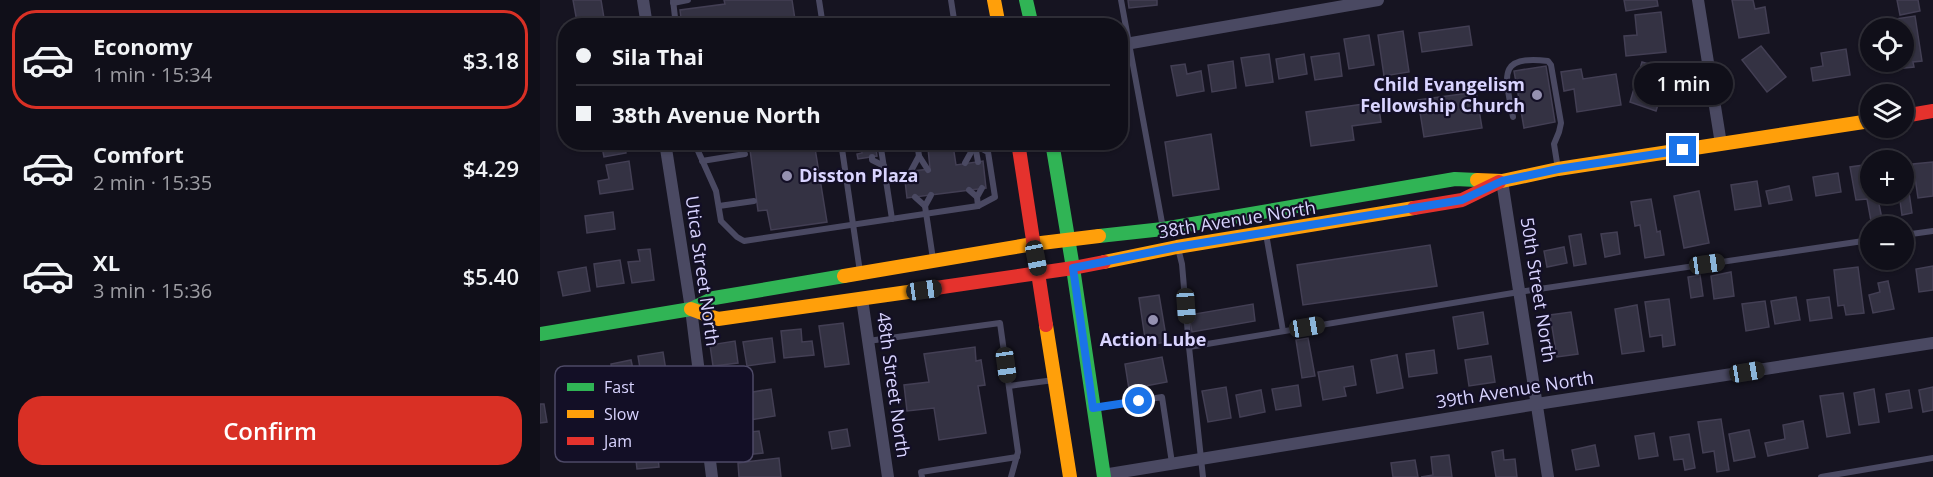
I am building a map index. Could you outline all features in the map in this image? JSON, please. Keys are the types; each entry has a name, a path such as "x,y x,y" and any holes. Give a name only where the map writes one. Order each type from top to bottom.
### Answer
{"main road":[{"path":"994,0 997,18"},
{"path":"1026,0 1030,18"},
{"path":"1914,114 1933,111"},
{"name":"38th Avenue North","path":"691,309 718,319 1073,268 1177,247 1462,200 1502,181 1558,169 1860,123"},
{"path":"1019,150 1070,477"},
{"path":"1053,150 1103,476"},
{"name":"38th Avenue North","path":"540,334 691,309 714,298 933,260 1034,244 1163,228 1455,178 1502,181"}],"street":[{"path":"643,0 646,18"},
{"path":"1128,43 1378,0"},
{"path":"1698,0 1720,144"},
{"name":"Utica Street North","path":"666,150 698,366"},
{"name":"50th Street North","path":"1502,181 1548,477"},
{"name":"48th Street North","path":"862,299 888,477"},
{"name":"39th Avenue North","path":"1103,476 1538,404 1933,343"},
{"name":"Utica Street North","path":"710,462 712,477"}],"lane":[{"path":"675,18 673,1 688,0"},
{"path":"819,0 822,18"},
{"path":"951,0 954,18"},
{"path":"1121,0 1123,18"},
{"path":"1128,59 1163,228"},
{"path":"1513,117 1506,74 1510,65 1520,61 1548,61 1551,65 1561,123 1554,144 1558,169"},
{"path":"697,150 716,191 722,221 744,241 892,219 926,210 978,206 995,197 988,152 985,150"},
{"path":"842,150 860,272"},
{"path":"881,150 892,219"},
{"path":"918,150 919,156 928,170"},
{"path":"965,163 972,150"},
{"path":"976,150 978,162"},
{"path":"702,161 746,154"},
{"path":"911,171 919,156"},
{"path":"872,157 872,160 884,166"},
{"path":"978,206 977,197 982,188"},
{"path":"969,190 977,197"},
{"path":"931,195 926,210 933,260"},
{"path":"915,197 926,210"},
{"path":"718,206 754,201"},
{"path":"1914,234 1933,231"},
{"path":"1266,233 1283,331"},
{"path":"1189,347 1519,292 1860,241"},
{"path":"1177,247 1182,264 1199,459 1203,477"},
{"path":"867,342 1000,323 1018,452 1011,477"},
{"path":"1009,386 1055,380"},
{"path":"1093,408 1162,397 1172,464"},
{"path":"922,474 1017,458"},
{"path":"1821,477 1933,458"}],"building":[{"path":"573,0 601,0 604,18 576,18"},
{"path":"724,0 792,0 795,18 681,18 680,10 725,4"},
{"path":"1128,0 1157,0 1157,5 1129,8"},
{"path":"1624,0 1657,0 1658,6 1626,11"},
{"path":"1732,0 1753,0 1755,9 1765,7 1769,33 1739,38"},
{"path":"1897,0 1918,0 1920,11 1900,15"},
{"path":"1661,12 1666,52 1626,56 1624,36 1637,35 1635,15"},
{"path":"1915,16 1922,61 1914,62 1914,18 1902,18"},
{"path":"1469,26 1472,45 1422,52 1419,33"},
{"path":"1403,31 1409,72 1384,76 1378,35"},
{"path":"1369,35 1374,65 1349,69 1344,39"},
{"path":"1761,46 1786,77 1767,92 1742,60"},
{"path":"1846,49 1850,75 1813,81 1811,68 1823,66 1821,53"},
{"path":"1339,53 1342,76 1315,80 1311,57"},
{"path":"1269,54 1273,82 1246,86 1241,58"},
{"path":"1304,54 1307,74 1279,79 1276,59"},
{"path":"1233,61 1236,88 1212,92 1208,65"},
{"path":"1642,62 1669,70 1656,111 1630,102"},
{"path":"1185,64 1187,74 1201,71 1204,91 1177,96 1171,66"},
{"path":"1546,66 1555,122 1524,128 1514,71"},
{"path":"1581,69 1583,79 1616,74 1621,105 1577,112 1574,89 1564,91 1561,72"},
{"path":"1476,92 1482,128 1424,137 1418,100"},
{"path":"1378,102 1381,122 1352,126 1354,140 1311,146 1306,112"},
{"path":"1211,134 1219,189 1173,196 1165,142"},
{"path":"603,150 625,150 626,153 604,157"},
{"name":"Disston Plaza","path":"750,150 815,150 827,222 771,230 767,210 758,211"},
{"path":"862,150 876,150 877,156 858,159 857,154 862,153"},
{"path":"928,150 954,150 956,165 983,161 986,188 907,198 904,172 930,169"},
{"path":"629,161 633,189 600,194 598,181 609,179 606,165"},
{"path":"1933,162 1933,196 1918,198 1914,164"},
{"path":"1860,166 1860,200 1856,200 1850,167"},
{"path":"1838,173 1841,192 1816,196 1813,177"},
{"path":"1757,181 1761,206 1735,210 1731,185"},
{"path":"1789,186 1792,200 1769,204 1766,191"},
{"path":"1699,191 1709,243 1684,248 1674,196"},
{"path":"1651,199 1664,255 1645,258 1640,225 1635,226 1631,202"},
{"path":"1868,204 1879,204 1881,216 1870,216"},
{"path":"1900,204 1911,204 1912,213 1902,215"},
{"path":"613,212 615,229 587,233 585,216"},
{"path":"1617,232 1620,254 1605,257 1601,234"},
{"path":"1581,234 1586,264 1574,266 1569,236"},
{"path":"1430,245 1437,286 1303,305 1297,265"},
{"path":"1564,247 1567,263 1547,267 1544,251"},
{"path":"650,249 654,280 632,283 628,262 640,261 638,250"},
{"path":"620,260 624,283 597,287 594,264"},
{"path":"1933,266 1933,290 1919,292 1916,269"},
{"path":"586,267 590,291 563,296 558,272"},
{"path":"1858,267 1864,313 1846,315 1844,305 1838,306 1834,270"},
{"path":"1731,272 1734,296 1714,299 1711,276"},
{"path":"1700,275 1703,296 1691,298 1688,277"},
{"path":"1888,281 1894,309 1873,313 1869,295 1880,292 1878,283"},
{"name":"Action Lube","path":"1159,295 1167,342 1146,345 1139,298"},
{"path":"1796,297 1800,320 1775,324 1771,301"},
{"path":"1829,297 1832,318 1810,321 1807,300"},
{"path":"1669,299 1675,345 1663,347 1662,335 1650,337 1645,302"},
{"path":"1765,301 1769,327 1746,331 1742,304"},
{"path":"1253,304 1255,321 1192,332 1189,315"},
{"path":"1637,305 1644,351 1622,354 1615,309"},
{"path":"1483,312 1488,344 1458,349 1453,317"},
{"path":"1571,312 1578,354 1557,357 1550,315"},
{"path":"843,323 849,364 825,367 819,326"},
{"path":"801,329 802,342 812,341 814,355 784,358 781,331"},
{"path":"772,338 775,362 747,366 743,342"},
{"path":"1308,338 1315,376 1302,378 1296,340"},
{"path":"735,341 738,363 713,366 710,345"},
{"path":"975,347 976,361 981,360 985,385 978,386 986,433 939,440 934,408 907,411 904,385 929,382 924,354"},
{"path":"1434,350 1437,373 1409,377 1406,354"},
{"path":"663,352 665,366 640,366 638,356"},
{"path":"1397,355 1403,388 1377,393 1371,360"},
{"path":"1491,356 1495,382 1469,386 1465,360"},
{"path":"1162,357 1167,382 1129,389 1125,364"},
{"path":"631,360 632,366 611,366 611,364"},
{"path":"1353,366 1356,385 1344,387 1346,396 1323,400 1318,372"},
{"path":"1298,385 1301,406 1276,410 1272,389"},
{"path":"1226,387 1231,418 1208,422 1202,391"},
{"path":"1933,387 1933,410 1923,412 1919,390"},
{"path":"771,389 775,416 753,420 753,392"},
{"path":"1874,389 1879,422 1859,425 1854,393"},
{"path":"1261,390 1265,412 1240,417 1236,395"},
{"path":"1909,390 1912,408 1889,412 1886,394"},
{"path":"1843,393 1850,433 1827,437 1820,396"},
{"path":"540,404 544,404 547,422 540,423"},
{"path":"1721,419 1729,470 1717,472 1714,451 1703,453 1698,422"},
{"path":"1803,421 1808,448 1768,456 1765,443 1785,439 1783,425"},
{"path":"847,429 850,446 832,449 829,432"},
{"path":"1749,430 1755,457 1734,461 1729,434"},
{"path":"759,431 763,453 753,454 753,432"},
{"path":"1654,433 1658,456 1639,459 1635,436"},
{"path":"1689,434 1695,468 1685,470 1683,459 1674,460 1670,437"},
{"path":"1595,445 1599,466 1576,470 1572,450"},
{"path":"1503,450 1504,460 1515,459 1517,477 1496,477 1492,452"},
{"path":"1449,455 1452,477 1421,477 1433,475 1431,457"},
{"path":"779,458 781,477 739,477 738,463"},
{"path":"1415,460 1418,477 1393,477 1391,463"},
{"path":"636,462 658,462 659,467 637,469"}],"traffic: fast":[{"path":"1026,0 1030,18"},
{"path":"1053,150 1104,477"},
{"path":"1099,236 1163,229 1455,179 1477,180"},
{"path":"540,334 691,309 714,298 844,276"}],"traffic: slow":[{"path":"994,0 997,18"},
{"path":"1477,180 1502,181 1558,169 1860,123"},
{"path":"1104,262 1177,247 1414,208"},
{"path":"844,276 1033,244 1099,236"},
{"path":"691,309 718,319 915,291"},
{"path":"1046,325 1070,477"}],"traffic: jam":[{"path":"1914,114 1933,111"},
{"path":"1019,150 1046,325"},
{"path":"1414,208 1462,200 1499,182"},
{"path":"915,291 1104,262"}],"place":[{"name":"Child Evangelism Fellowship Church","path":"1537,95"},
{"name":"Disston Plaza","path":"787,176"},
{"name":"Action Lube","path":"1153,320"}],"route":[{"path":"1139,401 1093,408 1073,268 1177,247 1462,200 1502,181 1558,169 1683,150"}]}
